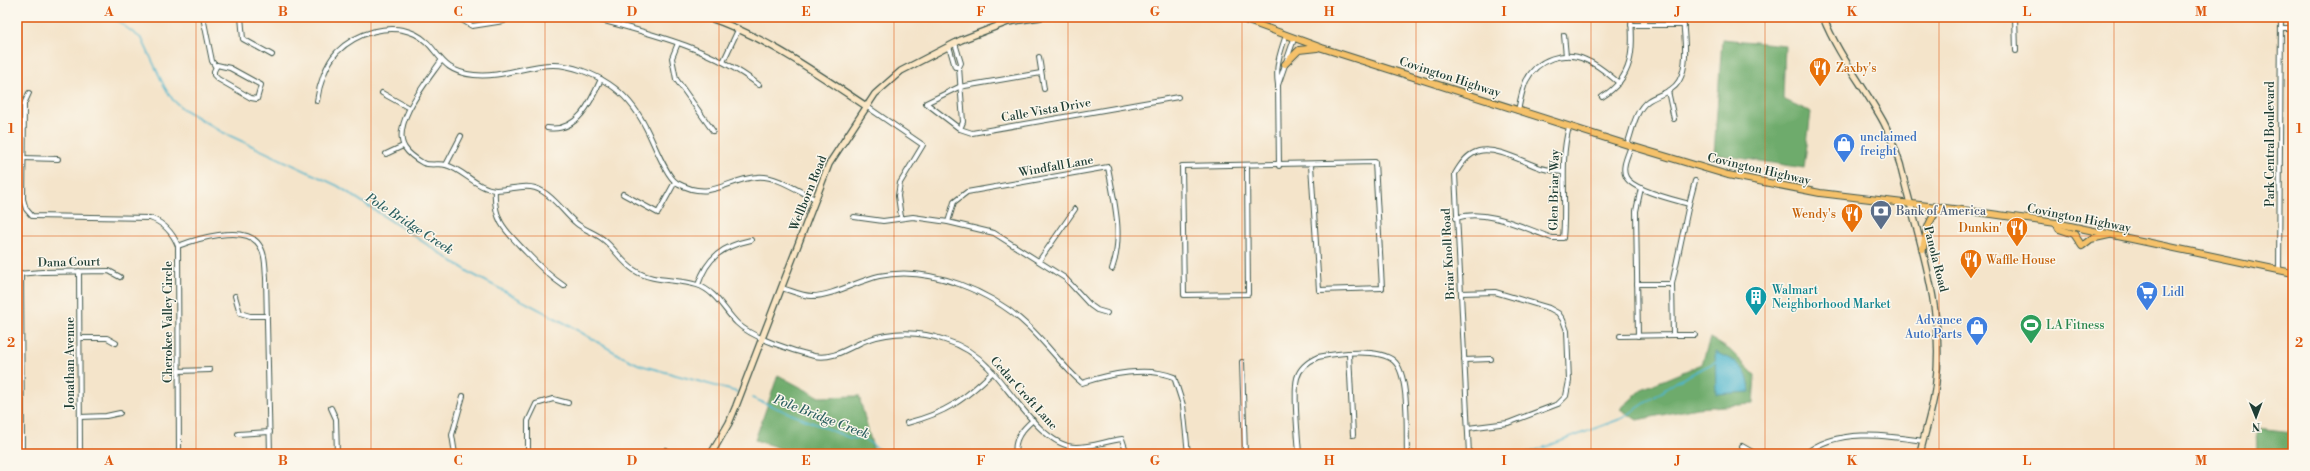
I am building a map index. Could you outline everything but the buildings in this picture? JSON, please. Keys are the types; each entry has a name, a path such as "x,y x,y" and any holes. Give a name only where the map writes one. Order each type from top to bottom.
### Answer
{"main road":[{"name":"Covington Highway","path":"1237,17 1294,39 1518,111 1629,146 1759,182 1828,195 1942,207 2056,223 2279,272 2293,273"},
{"path":"1285,64 1299,50 1322,48"},
{"path":"1922,249 1929,222 1934,213 1942,207"},
{"path":"2056,223 2059,229 2074,234 2082,246 2091,239 2113,235"}],"street":[{"path":"203,17 212,61 215,66 214,75 218,79 251,98 257,99 261,85 230,68 215,66"},
{"path":"241,17 243,39 272,55"},
{"path":"457,17 472,26 504,22"},
{"path":"589,17 660,36 678,43 723,62 759,86"},
{"path":"708,17 716,18 771,46 866,106 923,145 900,184 898,196 900,217"},
{"name":"Wellborn Road","path":"711,454 729,423 829,164 875,94 901,71 955,43 1008,22 1040,17"},
{"path":"1602,97 1619,83 1630,66 1631,17"},
{"path":"1684,17 1684,65 1679,81 1668,91 1648,102 1643,107 1635,122 1625,164 1626,177 1641,188 1688,204"},
{"name":"Panola Road","path":"1823,17 1835,45 1883,121 1900,164 1936,305 1938,354 1936,382 1920,454"},
{"path":"2015,17 2016,51"},
{"name":"Park Central Boulevard","path":"2279,272 2281,17"},
{"path":"1631,25 1684,25"},
{"path":"2281,28 2293,28"},
{"path":"317,101 327,68 337,52 361,36 377,31 401,29 416,35 441,61 458,72 474,76 504,75 554,65 575,68 601,79 617,90 634,109 675,182 702,191 758,177 770,178 815,199"},
{"path":"723,62 738,30"},
{"path":"1564,35 1566,56"},
{"path":"1279,166 1278,85 1276,74 1278,61 1286,36"},
{"path":"1278,85 1294,39"},
{"path":"678,43 672,58 676,79 713,131"},
{"path":"955,43 961,63 958,67 963,122 960,129"},
{"path":"949,46 955,66 958,67"},
{"path":"1518,111 1525,82 1532,71 1550,58 1566,56 1586,60 1619,83"},
{"path":"1039,57 1044,89"},
{"path":"441,61 409,108 402,129 403,146 414,157 424,163 446,165 479,184 495,190 526,186 540,189 551,197 577,224 605,241 633,269 661,281 698,285 704,269 717,253 730,245 751,240"},
{"path":"960,87 1041,73"},
{"path":"547,128 556,129 578,119 601,79"},
{"name":"Calle Vista Drive","path":"960,87 926,103 960,129 972,134 1178,97"},
{"path":"1668,91 1674,119"},
{"path":"29,93 24,104 23,199 26,209 32,216 150,218 167,228 178,246"},
{"path":"382,93 409,108"},
{"name":"Glen Briar Way","path":"1456,218 1469,215 1486,216 1552,238 1563,238 1564,144 1569,127"},
{"path":"446,165 461,136"},
{"path":"386,154 403,146"},
{"name":"Briar Knoll Road","path":"1469,454 1455,174 1460,165 1470,156 1479,151 1500,154 1543,168 1563,172"},
{"path":"23,158 58,159"},
{"path":"1247,166 1248,294 1184,295 1182,166 1247,166 1279,166 1375,162 1382,288 1319,290 1311,165"},
{"name":"Windfall Lane","path":"948,222 954,202 967,192 1108,167 1117,221 1118,254 1112,269"},
{"path":"1673,335 1672,284 1688,204 1696,181"},
{"path":"623,194 658,213 675,182"},
{"path":"1638,336 1636,211 1641,188"},
{"path":"495,190 494,204 499,222 509,236 542,271 564,286"},
{"path":"1039,261 1075,209"},
{"path":"854,217 883,220 900,217 948,222 994,233 1065,278 1090,305 1097,310 1108,313"},
{"name":"Cherokee Valley Circle","path":"179,454 178,246 230,234 245,235 256,241 265,258 270,454"},
{"name":"Dana Court","path":"19,274 79,271 109,272 120,277"},
{"name":"Jonathan Avenue","path":"79,271 80,454"},
{"path":"19,274 22,454"},
{"path":"782,288 801,294 818,296 881,276 903,275 937,278 974,290 993,300 1028,326 1059,361 1082,383 1156,371 1174,377 1183,405 1188,454"},
{"path":"1637,284 1672,284"},
{"name":"Cedar Croft Lane","path":"698,285 712,294 737,323 748,332 821,357 830,357 880,336 914,333 960,346 974,354 993,372 1033,420 1054,441 1076,447 1122,439 1127,454"},
{"path":"1461,293 1495,292 1549,308 1558,313 1564,320 1567,331 1569,381 1566,396 1558,404 1508,423 1468,428"},
{"path":"235,296 240,313 246,316 267,316"},
{"path":"1620,336 1695,335"},
{"path":"80,338 107,338 116,343"},
{"path":"1299,454 1297,378 1302,368 1311,360 1326,355 1376,353 1384,355 1394,361 1401,370 1404,385 1407,454"},
{"path":"1349,354 1353,435"},
{"path":"1464,360 1491,359"},
{"path":"1242,362 1245,454"},
{"path":"178,371 210,370"},
{"path":"907,423 940,413 950,408 993,372"},
{"path":"455,454 452,435 463,396"},
{"path":"528,454 528,421 536,404 553,399 568,403"},
{"path":"331,408 336,419 336,454"},
{"path":"80,417 106,416 120,413"},
{"path":"1016,454 1017,438 1033,420"},
{"path":"238,434 270,432"},
{"path":"1805,454 1835,438 1897,437 1923,441"},
{"path":"1742,446 1756,454"},
{"path":"1075,454 1076,447"}],"green space":[{"path":"1722,39 1785,45 1783,99 1811,112 1804,168 1714,154"},
{"path":"1710,338 1730,350 1755,375 1753,404 1697,408 1637,420 1620,409 1644,388 1702,364"},
{"path":"778,375 819,397 859,396 874,452 885,454 797,454 755,440"},
{"path":"2257,428 2293,432 2293,454 2258,454"}],"water":[{"path":"1715,352 1740,366 1747,376 1750,392 1716,394"}],"waterway":[{"name":"Pole Bridge Creek","path":"112,17 142,39 165,88 173,100 183,109 222,132 338,186 472,274 572,327 621,356 640,365 737,392"},
{"path":"1526,454 1623,418 1676,382 1717,361"},
{"name":"Pole Bridge Creek","path":"752,398 850,438 866,440 885,454"}],"place":[{"name":"Zaxby's","path":"1820,88"},
{"name":"unclaimed freight","path":"1844,164"},
{"name":"Bank of America","path":"1881,230"},
{"name":"Wendy's","path":"1852,234"},
{"name":"Dunkin'","path":"2017,248"},
{"name":"Waffle House","path":"1971,280"},
{"name":"Lidl","path":"2147,312"},
{"name":"Walmart Neighborhood Market","path":"1756,316"},
{"name":"LA Fitness","path":"2031,344"},
{"name":"Advance Auto Parts","path":"1977,346"}]}
